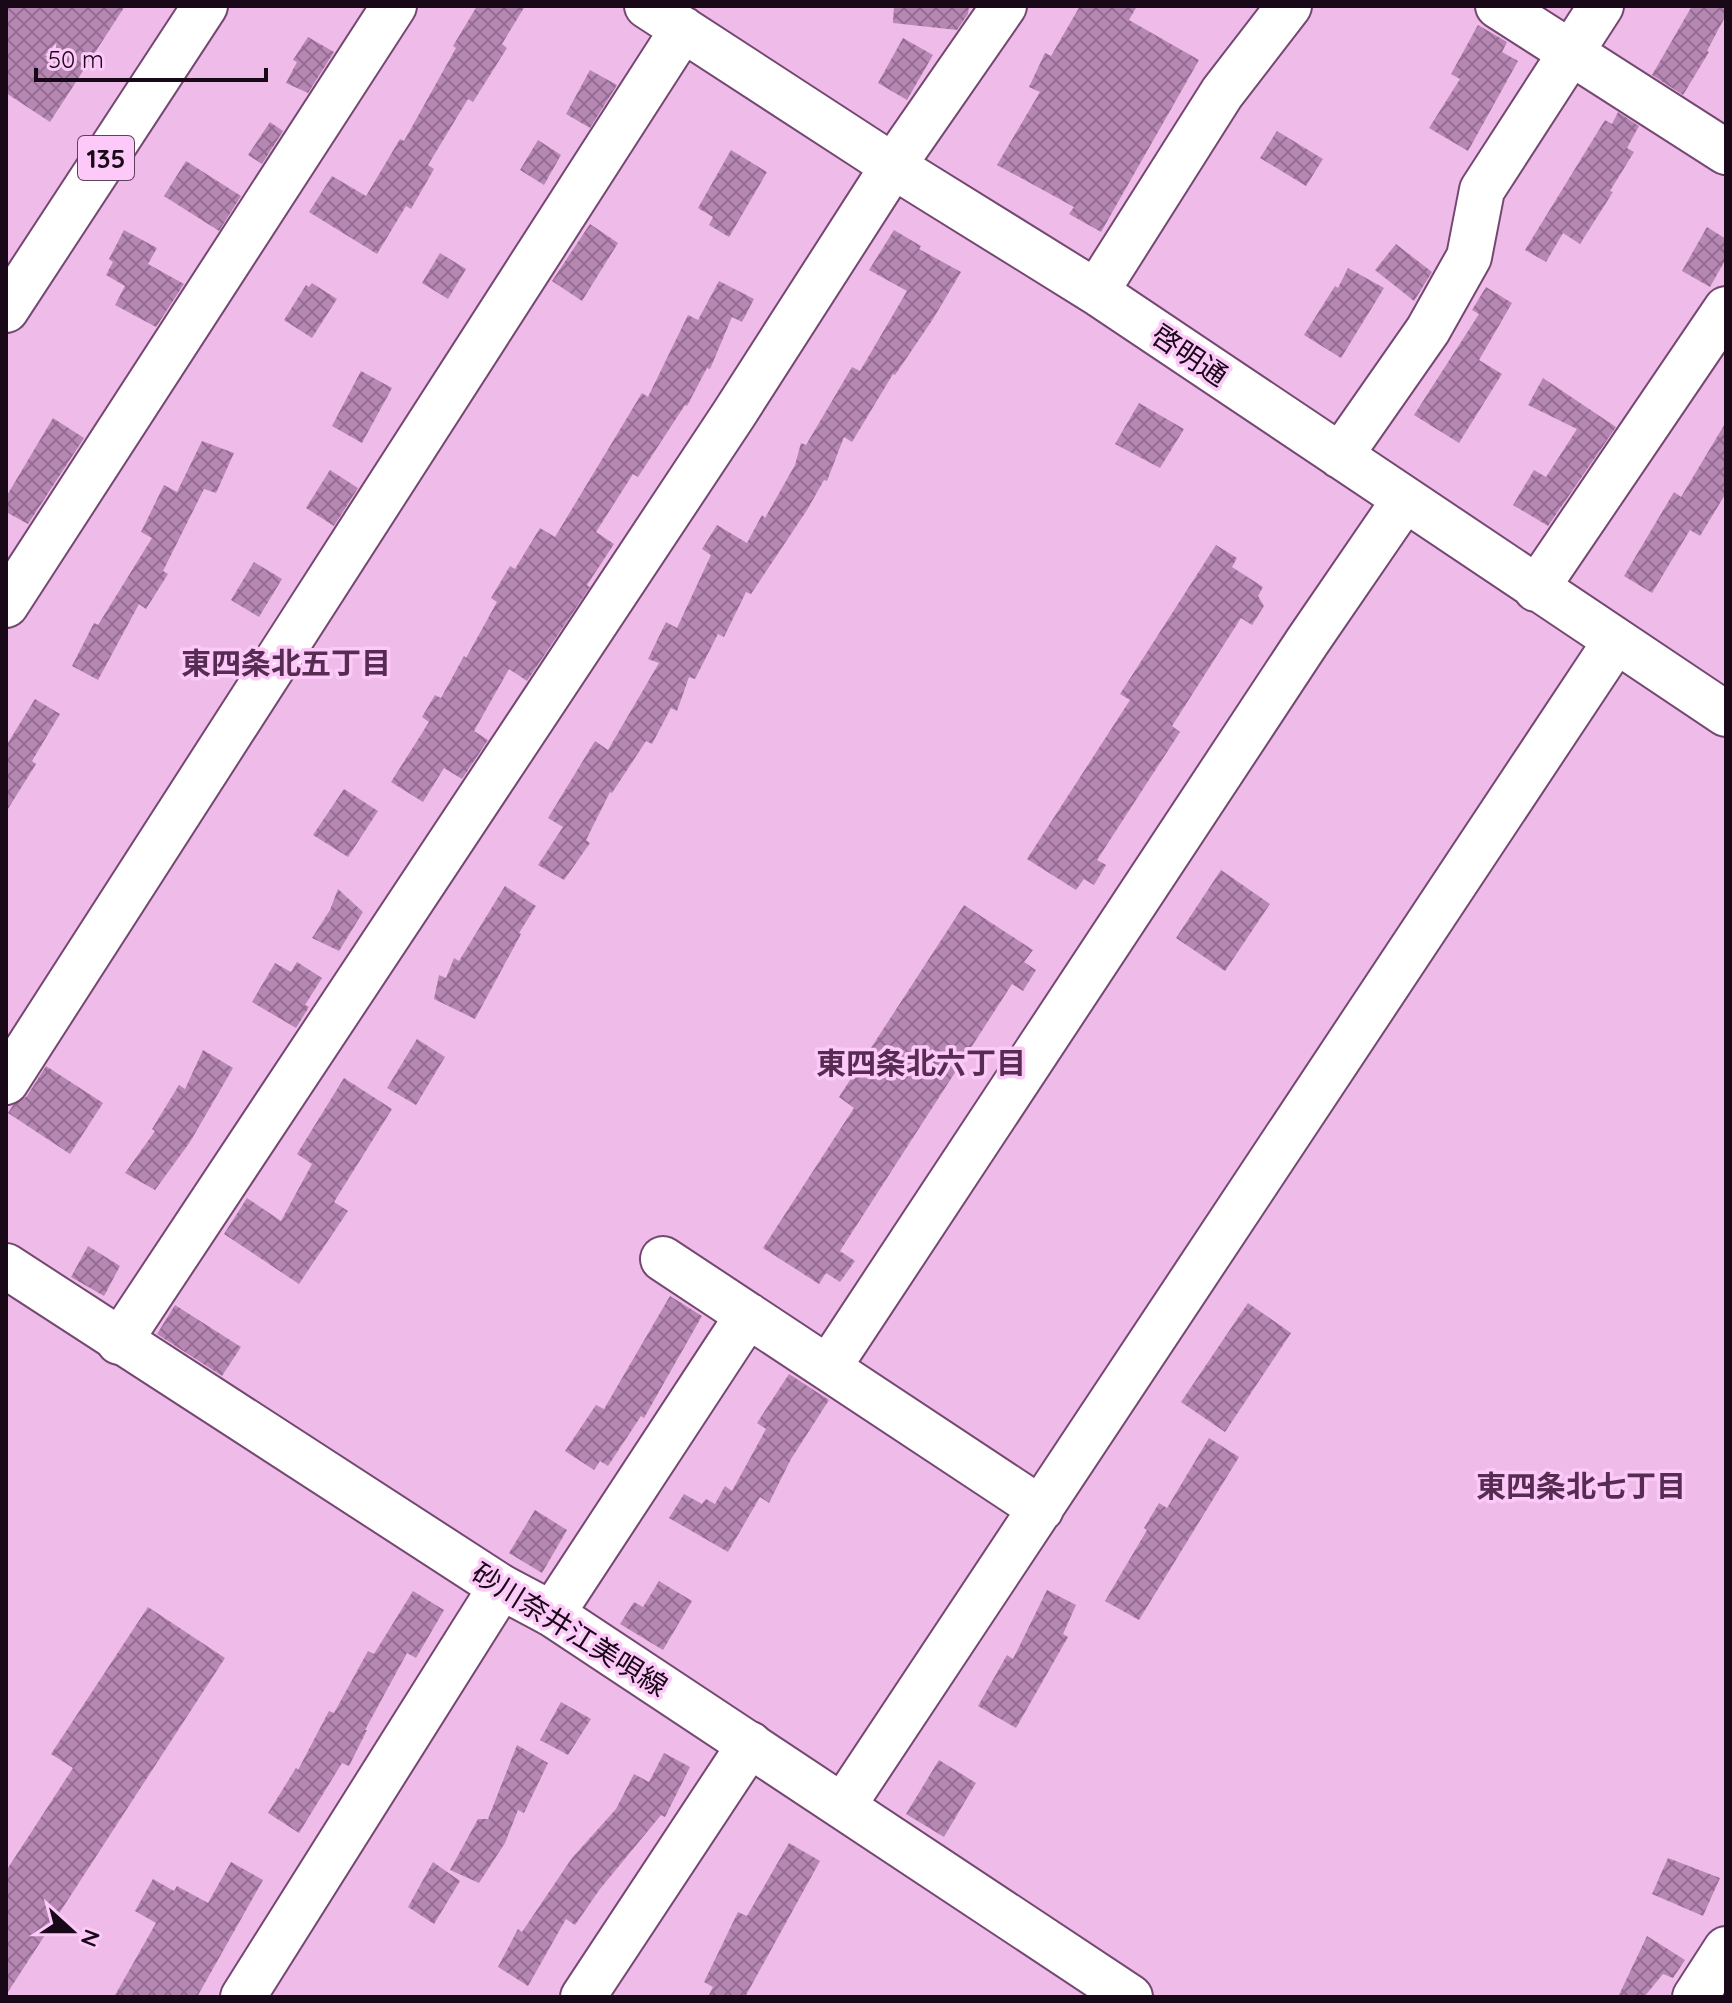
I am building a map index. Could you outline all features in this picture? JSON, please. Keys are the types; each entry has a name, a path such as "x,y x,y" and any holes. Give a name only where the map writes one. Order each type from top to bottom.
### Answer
{"street":[{"name":"135","path":"6,310 205,6"},
{"path":"6,605 394,6"},
{"name":"啓明通","path":"647,6 893,166 1096,292 1726,714"},
{"path":"119,1342 734,414 893,166 1004,6"},
{"path":"1096,292 1222,93 1289,6"},
{"path":"1498,6 1726,152"},
{"path":"1340,456 1428,330 1469,257 1482,190 1601,6"},
{"path":"6,1082 683,29"},
{"path":"1536,589 1726,309"},
{"path":"828,1368 1307,642 1405,499"},
{"path":"843,1806 1615,642"},
{"path":"663,1259 1041,1509"},
{"name":"砂川奈井江美唄線","path":"6,1266 501,1587 552,1614 1130,1997"},
{"path":"552,1614 748,1315"},
{"path":"243,1997 501,1587"},
{"path":"583,1997 750,1744"},
{"path":"1695,1997 1726,1949"}],"building":[{"path":"6,6 125,6 50,122 6,93"},
{"path":"477,6 525,6 502,44 507,48 473,102 468,99 428,165 434,169 411,209 406,206 377,254 309,212 332,176 366,196 400,139 404,141"},
{"path":"894,6 969,6 968,14 957,30 893,23"},
{"path":"1080,6 1137,6 1129,20 1199,60 1101,232 1069,214 1074,207 997,165 1040,92 1029,87 1045,53 1051,56"},
{"path":"1692,6 1726,6 1726,15 1709,52 1683,95 1652,75"},
{"path":"1478,25 1507,42 1502,52 1518,61 1468,151 1429,128 1460,79 1451,74"},
{"path":"308,37 334,52 308,93 286,83 297,62 293,60"},
{"path":"903,38 933,55 907,100 878,83"},
{"path":"590,70 617,85 590,128 566,114"},
{"path":"1618,112 1639,126 1627,148 1634,152 1580,244 1563,233 1546,262 1525,250 1605,120 1612,124"},
{"path":"270,122 283,131 262,164 248,155"},
{"path":"1277,131 1323,159 1306,186 1260,158"},
{"path":"538,140 561,155 544,185 520,170"},
{"path":"731,150 767,172 729,237 709,225 713,217 698,208"},
{"path":"186,161 241,196 219,231 164,196"},
{"path":"590,224 618,243 582,301 552,281"},
{"path":"1707,227 1726,239 1726,259 1710,287 1682,271"},
{"path":"124,230 157,248 148,264 184,284 156,327 115,305 125,286 106,275 113,262 109,259"},
{"path":"894,230 921,246 919,249 961,272 852,442 844,437 827,481 824,480 751,594 746,592 724,637 718,634 695,679 689,677 677,711 671,708 652,744 646,741 610,792 586,840 590,843 564,880 538,865 563,827 548,818 595,741 608,750 659,663 648,659 666,622 677,628 711,555 702,549 717,525 747,543 795,465 801,443 806,445 852,367 860,371 907,291 869,270"},
{"path":"1396,244 1432,272 1414,301 1375,270"},
{"path":"440,253 466,269 448,299 422,283"},
{"path":"1348,268 1384,288 1341,358 1304,335 1335,286 1338,288"},
{"path":"719,281 754,299 742,322 732,317 710,369 707,368 687,406 638,477 633,474 596,532 614,544 587,585 590,587 527,681 509,669 474,731 488,740 462,779 444,768 423,802 391,782 429,722 422,717 435,695 441,698 464,656 466,658 497,602 491,598 510,566 515,569 540,528 555,537 642,393 648,397 688,315 698,320"},
{"path":"312,283 337,299 312,338 284,320 306,285 309,287"},
{"path":"1486,287 1512,303 1479,360 1502,374 1459,443 1414,415 1479,314 1472,310"},
{"path":"361,371 392,388 362,443 332,426"},
{"path":"1543,378 1616,427 1548,526 1513,505 1534,470 1546,477 1577,429 1528,405"},
{"path":"1139,403 1184,429 1160,468 1115,444"},
{"path":"53,418 84,438 28,524 6,512 6,497"},
{"path":"1726,422 1726,493 1700,536 1690,530 1652,593 1624,576 1674,492 1681,497"},
{"path":"202,441 234,453 216,493 204,489 163,571 168,574 146,609 139,604 98,680 72,666 94,623 98,625 152,538 141,532 164,485 177,492"},
{"path":"330,470 358,488 334,526 306,508"},
{"path":"1216,545 1237,558 1232,567 1263,587 1258,596 1264,606 1252,625 1241,618 1172,726 1180,732 1097,860 1106,865 1094,885 1084,879 1076,890 1027,859 1130,700 1120,694"},
{"path":"254,562 282,579 259,617 231,600"},
{"path":"35,699 60,714 32,761 36,764 6,812 6,746"},
{"path":"344,789 378,811 348,857 313,835"},
{"path":"1221,870 1270,904 1225,971 1176,938"},
{"path":"505,886 536,906 475,1019 434,999 439,975 446,978 454,958 459,961"},
{"path":"338,889 363,912 339,951 312,938 330,910"},
{"path":"964,905 1033,950 1024,962 1036,970 1023,991 1012,984 840,1251 855,1261 840,1282 826,1273 819,1284 763,1248 854,1108 839,1097"},
{"path":"297,962 322,978 305,1005 309,1007 296,1028 252,1002 275,963 291,972"},
{"path":"417,1039 445,1057 416,1105 387,1088"},
{"path":"203,1050 233,1068 190,1142 155,1190 125,1173 155,1131 152,1129 179,1085 185,1089"},
{"path":"46,1066 103,1103 70,1154 8,1113 13,1105 27,1096"},
{"path":"344,1078 392,1109 334,1202 348,1211 299,1284 224,1234 247,1198 281,1221 312,1164 297,1154"},
{"path":"88,1246 120,1266 104,1296 71,1277"},
{"path":"670,1296 702,1316 644,1418 641,1416 608,1466 600,1461 594,1470 565,1451 596,1405 604,1409"},
{"path":"1248,1303 1291,1333 1225,1432 1181,1402"},
{"path":"175,1305 241,1347 222,1376 157,1334"},
{"path":"789,1374 829,1400 791,1459 769,1503 760,1497 728,1552 669,1518 684,1494 702,1504 706,1499 715,1504 725,1486 732,1491 766,1429 757,1423"},
{"path":"1209,1438 1239,1457 1139,1620 1105,1601 1147,1530 1144,1528 1159,1503 1167,1508"},
{"path":"535,1510 567,1530 542,1573 509,1553"},
{"path":"659,1581 692,1601 663,1650 620,1624 634,1602 643,1607"},
{"path":"1047,1590 1076,1605 1063,1634 1068,1637 1016,1728 978,1706 1007,1655 1013,1659"},
{"path":"413,1591 444,1610 416,1658 407,1653 349,1766 342,1763 299,1833 268,1813 296,1768 298,1770 329,1711 334,1713 368,1651 374,1654"},
{"path":"148,1607 225,1658 6,1995 6,1871 73,1768 51,1754"},
{"path":"561,1702 591,1719 568,1755 540,1740"},
{"path":"517,1745 548,1763 524,1813 518,1810 505,1843 479,1883 450,1870 478,1819 488,1819"},
{"path":"664,1753 690,1767 665,1817 661,1815 600,1889 575,1925 566,1919 528,1986 498,1967 518,1929 522,1932 572,1858 616,1809 634,1774 649,1782"},
{"path":"939,1760 976,1783 944,1837 906,1814"},
{"path":"789,1843 820,1861 745,1997 708,1997 713,1987 704,1982 738,1912 747,1916"},
{"path":"1668,1858 1720,1878 1703,1916 1652,1894"},
{"path":"231,1862 263,1880 197,1997 114,1997 156,1923 135,1911 153,1879 174,1891 177,1886 208,1903"},
{"path":"433,1862 460,1881 434,1924 408,1907"},
{"path":"1647,1936 1685,1960 1673,1978 1663,1974 1644,1997 1618,1997"}],"district":[{"name":"東四条北五丁目","path":"286,663"},
{"name":"東四条北六丁目","path":"921,1063"},
{"name":"東四条北七丁目","path":"1581,1486"}]}
